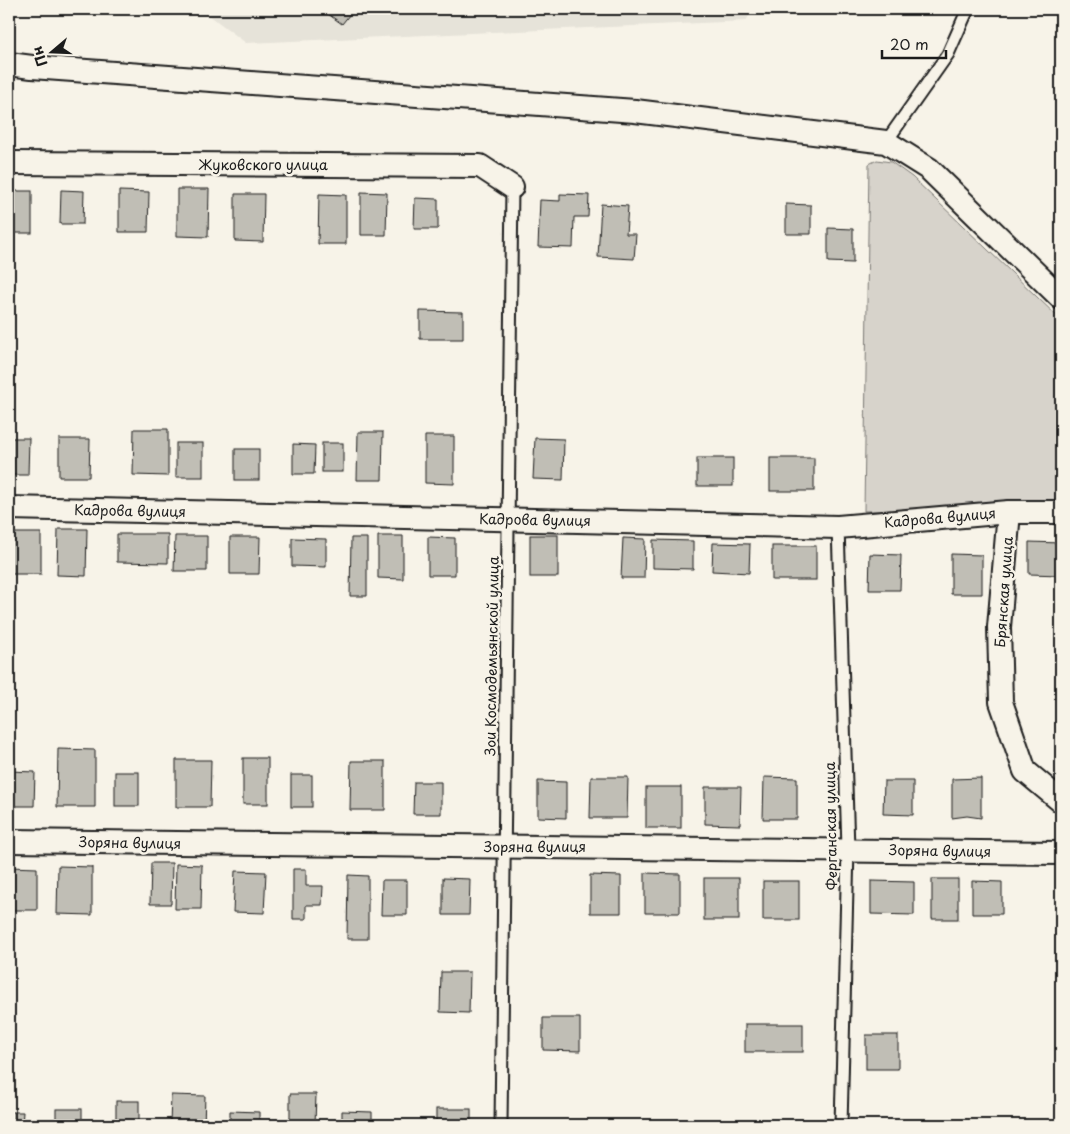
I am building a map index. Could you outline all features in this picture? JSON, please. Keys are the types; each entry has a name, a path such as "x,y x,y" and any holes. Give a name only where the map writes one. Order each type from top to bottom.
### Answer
{"street":[{"path":"9,64 42,68 635,111 886,142 929,169 1061,298"},
{"name":"Жуковского улица","path":"9,163 480,166 512,187"},
{"name":"Кадрова вулиця","path":"9,508 838,527 1009,512 1061,512"},
{"name":"Брянская улица","path":"1009,512 999,627 1002,702 1025,771 1061,801"},
{"name":"Зоряна вулиця","path":"9,841 1061,853"}],"lane":[{"path":"886,142 948,54 968,9"},
{"name":"Зои Космодемьянской улица","path":"501,1125 512,187"},
{"name":"Ферганская улица","path":"838,527 848,850 841,1125"}],"shaded area":[{"path":"201,9 753,9 746,21 246,43"},
{"path":"877,160 891,162 912,177 1061,320 1061,507 864,511 869,164"}],"building":[{"path":"321,9 354,9 342,24"},
{"path":"177,189 209,189 208,237 177,236"},
{"path":"61,190 84,191 83,224 60,224"},
{"path":"9,191 32,191 32,233 9,233"},
{"path":"119,191 149,192 148,232 119,232"},
{"path":"361,192 387,193 386,235 361,235"},
{"path":"235,194 264,194 263,242 235,241"},
{"path":"319,194 346,195 346,244 318,244"},
{"path":"560,194 589,195 588,217 574,217 573,248 538,247 540,200 560,201"},
{"path":"415,198 438,199 438,229 414,229"},
{"path":"601,204 628,206 626,234 636,234 634,259 598,257"},
{"path":"786,204 811,205 811,234 786,234"},
{"path":"828,228 853,229 853,263 828,262"},
{"path":"420,311 463,312 463,339 420,339"},
{"path":"134,429 168,429 168,476 133,475"},
{"path":"358,432 383,432 382,480 357,480"},
{"path":"425,436 454,436 454,484 425,483"},
{"path":"9,438 29,438 28,475 9,475"},
{"path":"535,438 564,439 563,480 533,479"},
{"path":"59,439 90,439 89,477 59,477"},
{"path":"176,443 203,443 203,477 176,477"},
{"path":"322,443 343,443 343,472 322,472"},
{"path":"293,444 315,445 314,474 293,474"},
{"path":"235,449 259,449 259,480 235,480"},
{"path":"697,458 733,458 733,486 697,486"},
{"path":"770,458 814,458 814,491 770,491"},
{"path":"58,529 87,529 86,576 57,575"},
{"path":"9,533 41,533 41,574 9,574"},
{"path":"117,534 168,534 168,563 117,562"},
{"path":"530,535 558,535 558,577 530,577"},
{"path":"175,536 207,536 207,571 174,571"},
{"path":"378,536 403,536 403,579 378,578"},
{"path":"230,537 260,537 259,574 230,574"},
{"path":"428,537 455,538 455,575 428,575"},
{"path":"292,538 326,539 326,567 292,566"},
{"path":"351,538 367,538 367,596 350,596"},
{"path":"623,538 645,539 644,578 621,578"},
{"path":"653,540 693,541 693,569 653,568"},
{"path":"1029,542 1061,543 1061,575 1029,574"},
{"path":"713,543 750,544 749,573 712,571"},
{"path":"772,546 816,546 816,580 772,580"},
{"path":"870,554 901,555 900,590 869,590"},
{"path":"951,554 982,555 982,594 951,594"},
{"path":"58,749 95,750 95,807 57,807"},
{"path":"243,758 268,758 268,804 243,804"},
{"path":"176,760 211,760 210,807 176,807"},
{"path":"351,761 385,761 385,810 350,810"},
{"path":"9,771 35,772 34,806 9,806"},
{"path":"115,772 139,772 139,806 115,806"},
{"path":"291,775 312,775 312,807 291,807"},
{"path":"591,777 628,777 627,818 590,818"},
{"path":"764,777 797,778 797,819 763,819"},
{"path":"981,778 981,818 967,816 952,818 952,779"},
{"path":"538,781 566,782 566,818 538,817"},
{"path":"884,781 913,781 913,815 883,814"},
{"path":"414,782 441,782 441,814 413,814"},
{"path":"646,787 681,787 681,828 646,828"},
{"path":"705,787 741,787 740,825 705,824"},
{"path":"151,863 172,863 171,904 150,904"},
{"path":"176,864 202,865 201,909 175,909"},
{"path":"58,866 92,867 92,915 57,914"},
{"path":"9,867 37,868 37,910 9,910"},
{"path":"293,869 306,869 306,886 323,886 322,905 306,905 306,919 293,919"},
{"path":"235,871 266,872 264,913 233,912"},
{"path":"645,873 680,874 680,913 645,913"},
{"path":"348,875 368,876 368,939 347,939"},
{"path":"590,875 621,876 621,913 590,913"},
{"path":"443,878 470,879 469,915 443,915"},
{"path":"704,878 739,878 739,920 704,920"},
{"path":"932,879 958,879 958,919 932,919"},
{"path":"382,880 407,880 407,915 381,915"},
{"path":"763,881 799,881 799,920 763,920"},
{"path":"871,881 914,882 914,915 871,914"},
{"path":"972,881 1002,882 1002,914 972,914"},
{"path":"441,972 470,972 469,1013 440,1012"},
{"path":"543,1018 580,1018 580,1051 543,1050"},
{"path":"745,1024 803,1024 803,1052 745,1052"},
{"path":"866,1035 898,1035 898,1069 866,1069"},
{"path":"290,1094 316,1094 315,1125 290,1125"},
{"path":"171,1095 205,1096 204,1125 170,1125"},
{"path":"116,1101 139,1101 139,1125 116,1125"},
{"path":"56,1109 82,1109 82,1125 56,1125"},
{"path":"436,1109 471,1109 471,1125 436,1125"},
{"path":"230,1111 259,1112 259,1125 230,1125"},
{"path":"342,1111 372,1112 372,1125 342,1125"},
{"path":"9,1112 23,1112 22,1125 9,1125"},
{"path":"697,1119 724,1119 724,1125 697,1125"},
{"path":"589,1123 615,1124 615,1125 589,1125"}]}
